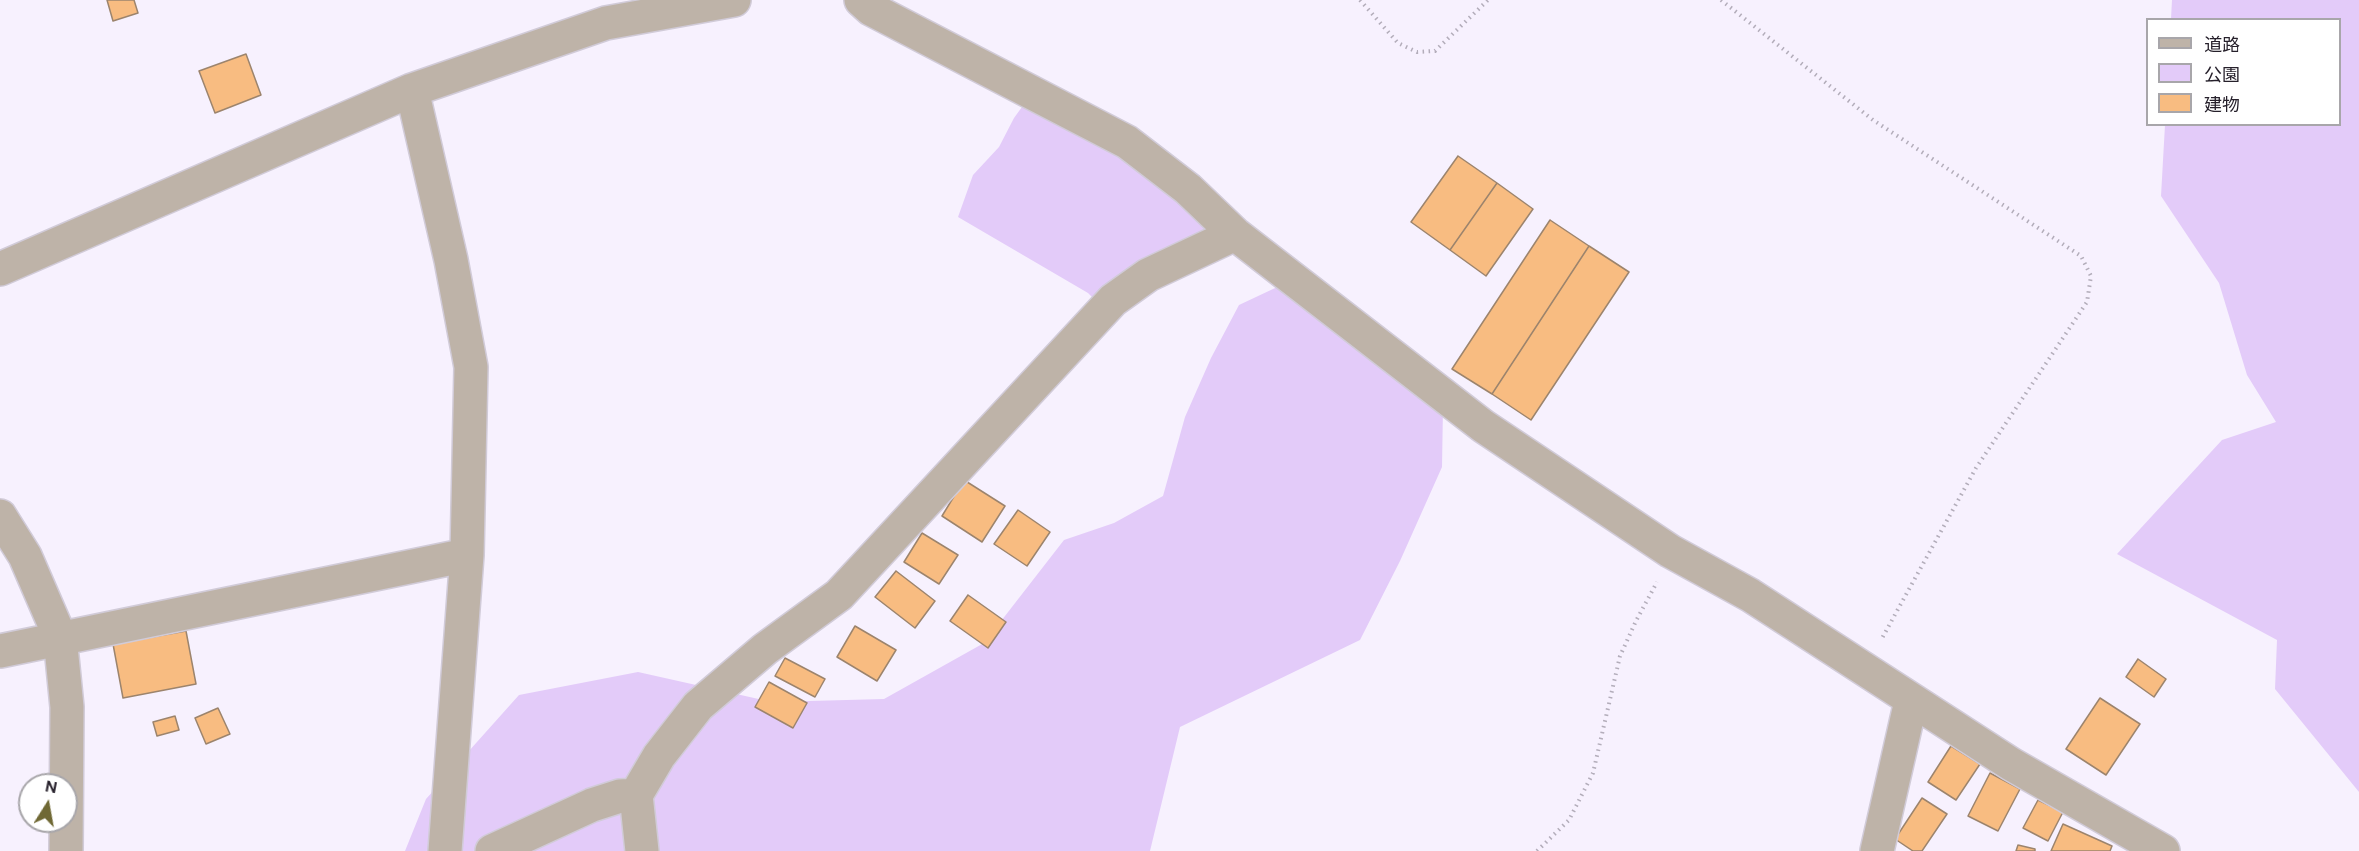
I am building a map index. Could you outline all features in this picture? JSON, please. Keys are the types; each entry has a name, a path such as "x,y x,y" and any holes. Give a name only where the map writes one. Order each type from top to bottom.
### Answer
{"street":[{"path":"0,268 412,90 606,23 734,0"},
{"path":"861,0 871,9 1127,142 1188,189 1235,234 1483,426 1670,551 1750,595 2011,764 2163,851"},
{"path":"412,90 452,260 471,367 467,555 445,851"},
{"path":"642,851 636,795 659,756 698,706 765,649 839,595 1113,300 1148,275 1235,234"},
{"path":"0,516 25,556 60,637 67,707 66,851"},
{"path":"0,651 467,555"},
{"path":"1877,851 1911,701"},
{"path":"492,851 591,805 620,796 636,795"}],"path":[{"path":"1360,0 1398,43 1416,52 1435,51 1488,0"},
{"path":"1721,0 1873,120 2081,256 2091,276 2087,302 1976,468 1864,670"},
{"path":"1537,851 1569,820 1593,773 1620,656 1656,585 1670,551"}],"green space":[{"path":"2172,0 2359,0 2359,792 2275,689 2277,640 2117,554 2222,440 2276,422 2247,375 2219,283 2161,196 2165,126 2341,126 2341,18 2171,18"},
{"path":"1027,100 1112,145 1129,165 1148,173 1209,224 1205,243 1095,300 1088,293 958,217 973,175 999,147 1014,118"},
{"path":"1290,281 1443,407 1442,467 1400,561 1360,640 1180,727 1150,851 405,851 426,799 519,695 638,672 772,702 884,699 984,643 1064,540 1114,523 1163,496 1185,417 1211,358 1239,305"}],"building":[{"path":"107,0 134,0 138,13 113,21"},
{"path":"246,54 261,95 215,113 199,71"},
{"path":"1458,156 1497,183 1450,250 1411,222"},
{"path":"1497,183 1533,209 1486,276 1450,250"},
{"path":"1550,220 1589,246 1492,394 1452,369"},
{"path":"1589,246 1629,272 1531,420 1492,394"},
{"path":"964,480 1005,506 982,542 942,516"},
{"path":"1018,510 1050,532 1027,566 994,544"},
{"path":"922,533 958,555 939,584 904,562"},
{"path":"896,571 935,601 915,628 875,597"},
{"path":"968,595 1006,622 988,648 950,621"},
{"path":"855,626 896,650 877,681 837,657"},
{"path":"186,631 196,684 123,698 113,644"},
{"path":"785,658 825,679 815,697 775,676"},
{"path":"2138,659 2166,679 2154,697 2126,677"},
{"path":"769,682 807,703 793,728 755,707"},
{"path":"2100,698 2140,724 2106,775 2066,749"},
{"path":"218,708 230,734 206,744 195,718"},
{"path":"175,716 179,730 157,736 153,722"},
{"path":"1951,746 1980,764 1956,800 1928,782"},
{"path":"1990,773 2020,789 1998,831 1968,816"},
{"path":"1922,798 1947,814 1922,851 1913,851 1895,839"},
{"path":"2038,800 2063,812 2048,841 2023,828"},
{"path":"2063,824 2112,846 2110,851 2051,851"},
{"path":"2018,845 2035,849 2035,851 2016,851"}]}
